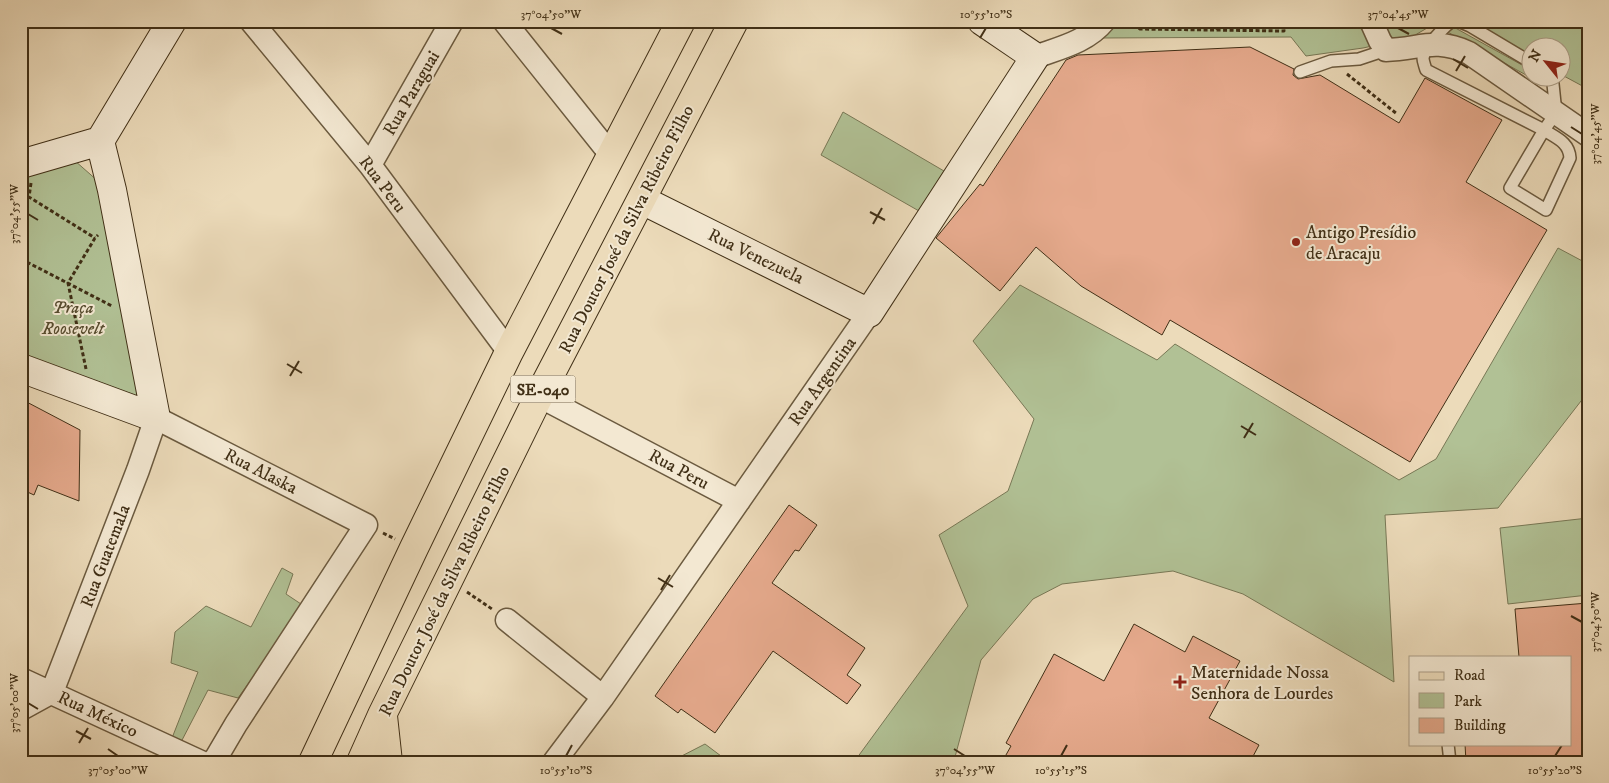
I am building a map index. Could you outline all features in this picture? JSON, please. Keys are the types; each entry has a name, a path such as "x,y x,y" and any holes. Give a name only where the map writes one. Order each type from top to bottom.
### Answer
{"main road":[{"name":"SE-040","path":"313,762 509,352 681,21"},
{"name":"Rua Doutor José da Silva Ribeiro Filho","path":"361,762 382,715 539,396 734,21"},
{"path":"382,715 388,762"}],"street":[{"path":"156,418 118,219 100,142 172,21"},
{"name":"Rua Peru","path":"251,21 370,165 509,352"},
{"name":"Rua Paraguai","path":"370,165 452,21"},
{"path":"504,21 611,155"},
{"path":"982,21 1035,57 1091,34 1104,21"},
{"path":"1371,21 1386,50 1400,50 1431,44 1456,47 1469,53 1550,122 1588,135"},
{"name":"Rua Argentina","path":"554,762 602,697 870,313 1035,57"},
{"path":"27,162 100,142"},
{"name":"Rua Venezuela","path":"642,200 870,313"},
{"path":"21,368 156,418"},
{"name":"Rua Peru","path":"539,396 739,501"},
{"name":"Rua Alaska","path":"156,418 366,525"},
{"name":"Rua Guatemala","path":"52,692 138,470 156,418"},
{"path":"210,761 366,525"},
{"path":"507,620 602,697"},
{"name":"Rua México","path":"21,679 210,761"},
{"path":"21,710 52,692"}],"lane":[{"path":"1454,21 1446,25 1423,57 1426,70 1550,122 1570,149 1570,158 1546,210 1510,188 1550,122 1553,88"},
{"path":"1458,21 1470,26 1522,57"},
{"path":"1300,72 1331,61 1359,58 1386,50"},
{"path":"1448,746 1450,762"}],"path":[{"path":"1128,21 1140,29 1284,31 1283,21"},
{"path":"1217,30 1219,21"},
{"path":"1331,61 1398,114"},
{"path":"27,162 29,197"},
{"path":"21,202 29,197"},
{"path":"29,197 95,238"},
{"path":"91,394 68,283 95,238 118,219"},
{"path":"21,259 137,318"},
{"path":"366,525 414,548"},
{"path":"449,580 507,620"}],"green space":[{"path":"1113,21 1439,21 1405,41 1400,40 1363,48 1306,56 1291,37 1101,38"},
{"path":"1472,21 1585,21 1588,40 1588,89 1572,80 1572,38 1522,38 1522,52"},
{"path":"1450,25 1522,65 1522,73 1444,30"},
{"path":"843,112 944,171 919,211 821,155"},
{"name":"Praça Roosevelt","path":"74,160 99,182 140,397 21,354 21,177"},
{"path":"1558,248 1588,264 1588,392 1498,508 1385,515 1394,682 1243,594 1173,571 1062,584 1033,599 981,660 955,757 942,762 854,762 968,606 939,535 1008,491 1034,419 973,341 1020,285 1157,360 1175,344 1399,480 1436,459"},
{"path":"1588,518 1588,595 1508,604 1500,528"},
{"path":"282,568 293,574 286,594 304,606 238,698 208,690 180,744 172,738 198,672 171,663 175,632 206,606 251,627"},
{"path":"705,744 729,762 670,762"}],"building":[{"name":"Antigo Presídio de Aracaju","path":"1250,47 1294,69 1293,75 1298,79 1320,75 1399,123 1425,78 1502,120 1466,182 1547,230 1410,462 1170,320 1162,335 1081,286 1036,247 1000,291 936,238 980,184 983,186 1066,60 1078,55"},
{"path":"21,399 80,430 79,501 38,485 34,495 21,489"},
{"path":"789,505 817,525 799,551 795,550 772,583 865,648 847,675 861,685 847,704 773,651 715,733 681,709 678,713 655,696"},
{"path":"1588,603 1588,762 1466,762 1465,746 1572,746 1572,656 1519,656 1515,609"},
{"path":"1134,624 1185,652 1193,636 1240,661 1209,718 1259,745 1250,762 1002,762 1011,746 1006,743 1054,654 1104,681"}],"place":[{"name":"Antigo Presídio de Aracaju","path":"1296,242"},
{"name":"Maternidade Nossa Senhora de Lourdes","path":"1180,682"}]}
